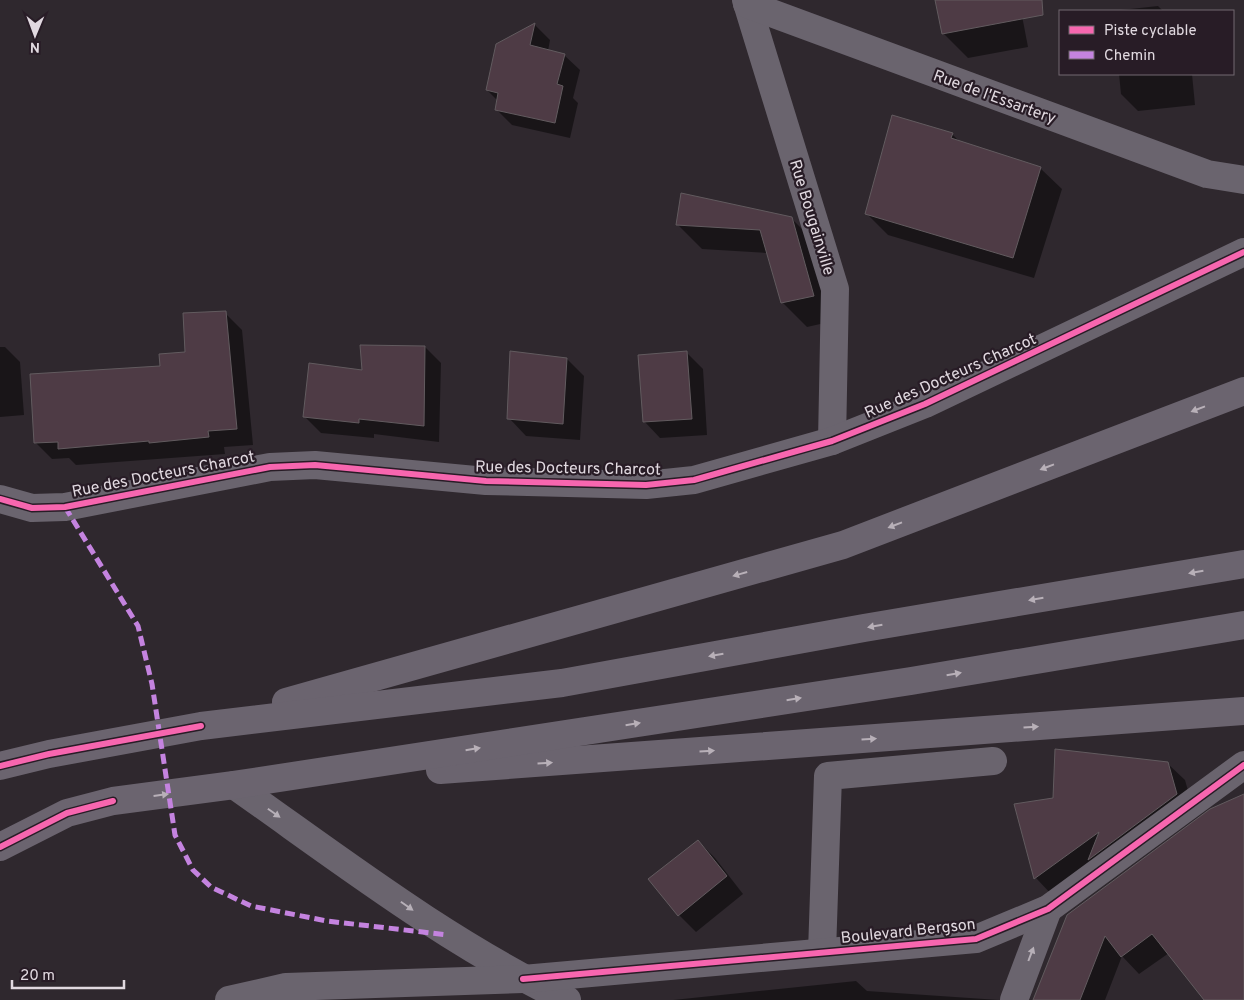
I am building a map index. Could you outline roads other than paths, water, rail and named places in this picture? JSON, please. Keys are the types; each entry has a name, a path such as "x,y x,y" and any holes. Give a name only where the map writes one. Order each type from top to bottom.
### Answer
{"main road":[{"path":"201,726 843,545 1244,391"},
{"path":"0,766 49,754 201,726 562,683 864,628 1244,564"},
{"path":"0,847 67,812 101,803 234,786 911,681 1244,625"},
{"path":"234,786 1244,711"}],"street":[{"name":"Rue de l'Essartery","path":"746,2 1207,174 1244,180"},
{"name":"Rue Bougainville","path":"746,2 835,289 832,441"},
{"name":"Rue des Docteurs Charcot","path":"0,499 32,508 64,507 270,466 306,466 486,481 646,485 694,480 832,441 925,404 1244,252"},
{"path":"822,952 828,776 992,761"},
{"name":"Boulevard Bergson","path":"229,1000 286,987 523,979 976,939 1048,909 1244,766"},
{"path":"234,786 448,935 523,979 567,1000"},
{"path":"1014,1000 1048,909"}]}
